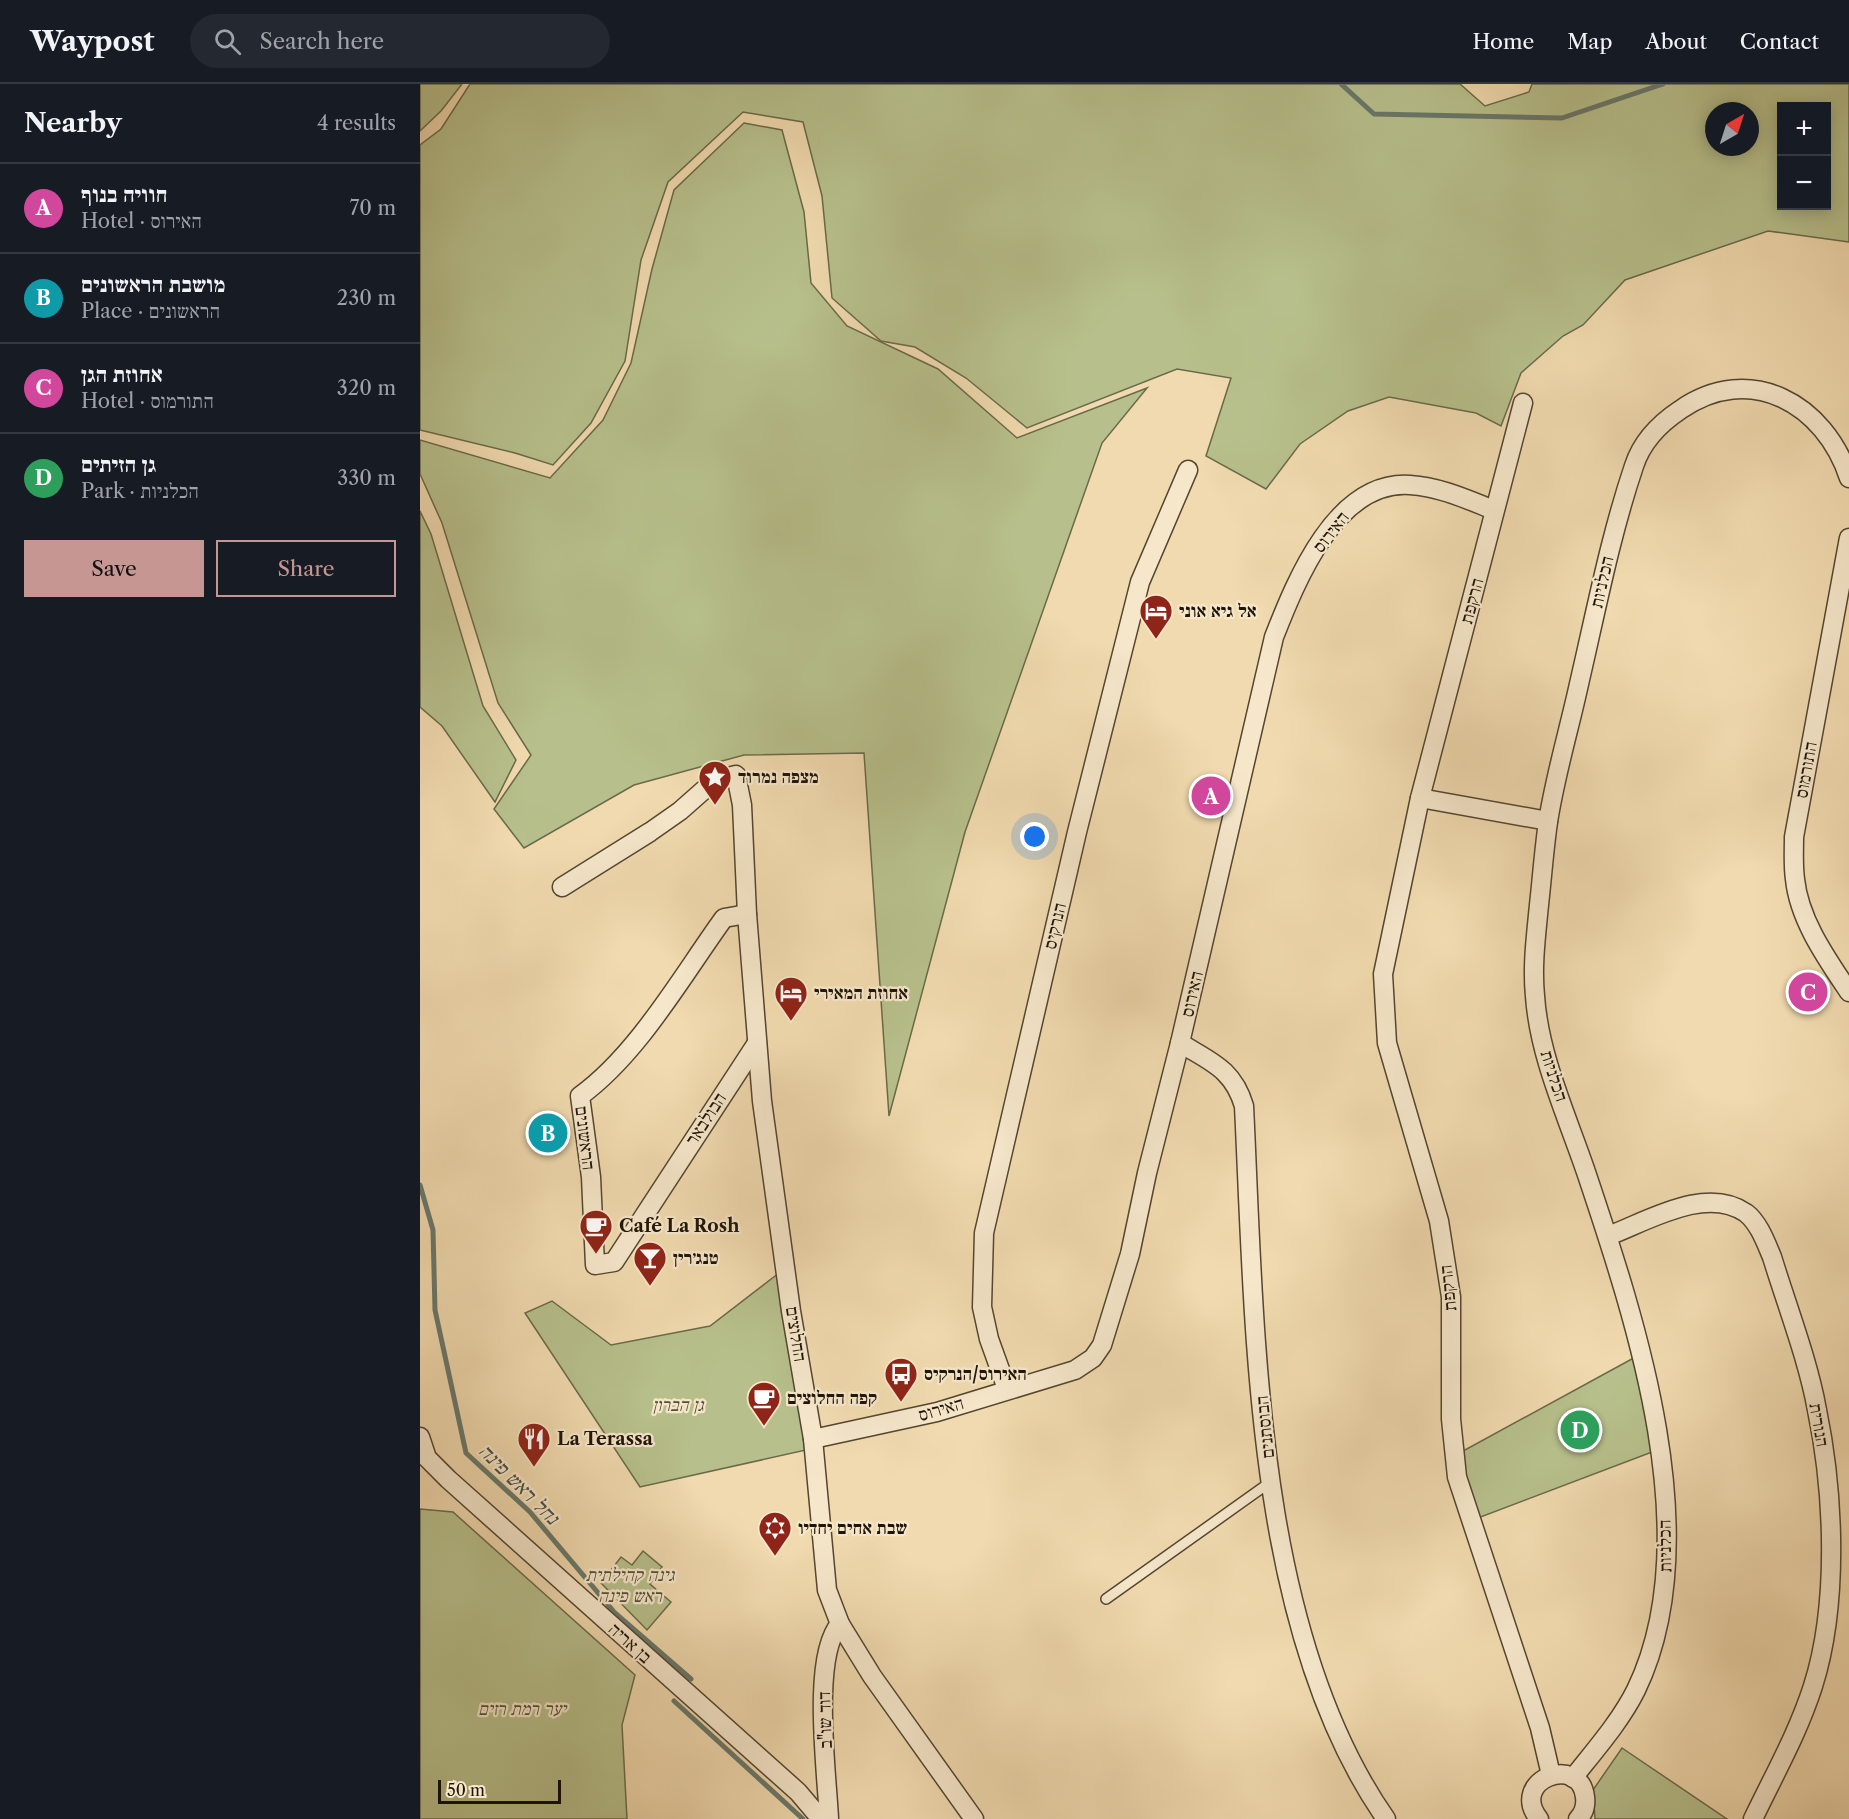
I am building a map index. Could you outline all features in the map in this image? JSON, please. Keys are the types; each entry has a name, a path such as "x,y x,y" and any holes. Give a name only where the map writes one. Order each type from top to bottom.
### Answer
{"street":[{"name":"הכלניות","path":"1573,1778 1608,1733 1635,1691 1652,1647 1661,1610 1669,1558 1655,1410 1608,1236 1544,1047 1535,1000 1533,963 1548,821 1613,533 1635,461 1647,437 1665,420 1691,402 1719,390 1754,388 1789,402 1812,417 1842,456 1849,478"},
{"name":"הרקפת","path":"1523,403 1420,798 1383,974 1387,1043 1439,1221 1451,1297 1451,1419 1457,1477 1540,1728 1551,1775"},
{"name":"הנרקיס","path":"1007,1389 989,1339 982,1307 984,1233 1077,832 1140,582 1188,470"},
{"name":"האירוס","path":"813,1439 937,1412 1075,1370 1094,1358 1102,1345 1130,1254 1147,1173 1180,1043 1274,637 1293,590 1313,553 1334,524 1359,499 1380,487 1409,485 1446,491 1494,510"},
{"name":"התורמוס","path":"1849,538 1794,837 1795,880 1805,917 1828,961 1849,992"},
{"name":"החלוצים","path":"562,887 650,832 680,811 714,781 736,775 742,805 747,914 757,1043 791,1311 813,1439 827,1590 840,1624 872,1676 974,1819"},
{"path":"1420,798 1548,821"},
{"name":"הראשונים","path":"656,1195 614,1262 595,1265 591,1177 580,1096 603,1080 724,918 747,914"},
{"name":"הבולבאר","path":"656,1195 757,1043"},
{"name":"הבוסתנים","path":"1180,1043 1219,1066 1238,1086 1244,1106 1252,1279 1272,1481 1287,1575 1317,1680 1332,1720 1352,1761 1386,1819"},
{"name":"הנורית","path":"1608,1236 1696,1203 1721,1202 1747,1214 1761,1233 1772,1257 1817,1408 1827,1476 1830,1543 1828,1613 1814,1684 1794,1737 1753,1819"},
{"name":"בן אריה","path":"420,1437 427,1458 448,1479 798,1792 822,1819"},
{"name":"דוד שו\"ב","path":"829,1819 823,1689 828,1643 831,1633 840,1624"},
{"path":"798,1792 810,1792 818,1786 826,1760"},
{"path":"1535,1818 1532,1799 1534,1791 1544,1778 1566,1774 1573,1778 1584,1791 1585,1808 1578,1819"}],"lane":[{"path":"1106,1599 1272,1481"}],"green space":[{"path":"420,84 462,84 441,111 420,131"},
{"path":"470,84 1460,84 1485,106 1529,92 1532,84 1849,84 1849,242 1768,231 1625,280 1583,325 1563,336 1521,373 1501,426 1476,413 1389,397 1348,411 1300,444 1266,489 1206,456 1231,378 1177,369 1027,428 966,378 915,347 881,341 832,298 822,196 803,122 743,112 668,182 641,260 625,361 591,423 553,465 515,453 420,430 420,145 441,129"},
{"path":"744,123 782,130 804,212 811,283 847,326 938,369 1017,438 1147,388 1102,443 965,832 889,1116 864,753 744,755 634,785 524,848 494,809 531,755 498,703 442,523 420,474 420,440 550,478 603,420 631,363 652,269 674,190"},
{"path":"420,511 431,534 483,706 516,760 495,802 442,726 420,707"},
{"name":"גן הברון","path":"779,1273 806,1450 640,1487 525,1313 552,1301 611,1345 710,1326"},
{"path":"1641,1354 1660,1449 1470,1521 1454,1456"},
{"name":"יער רמת רזים","path":"420,1509 453,1512 635,1675 622,1725 627,1819 420,1819"},
{"name":"גינה קהילתית ראש פינה","path":"643,1551 662,1567 650,1584 671,1602 647,1630 601,1583 621,1557 632,1565"},
{"path":"1622,1748 1727,1819 1595,1819 1593,1790"}],"waterway":[{"path":"1341,84 1374,114 1562,118 1663,84"},
{"name":"נחל ראש פינה","path":"420,1185 433,1230 435,1310 466,1453 530,1512 615,1613 691,1679"},
{"name":"נחל ראש פינה","path":"674,1701 803,1819"}],"place":[{"name":"אל גיא אוני","path":"1156,640"},
{"name":"חוויה בנוף","path":"1211,796"},
{"name":"מצפה נמרוד","path":"715,806"},
{"name":"אחוזת הגן","path":"1808,992"},
{"name":"אחוזת המאירי","path":"791,1022"},
{"name":"מושבת הראשונים","path":"548,1133"},
{"name":"Café La Rosh","path":"596,1255"},
{"name":"טנג׳רין","path":"650,1287"},
{"name":"האירוס/הנרקיס","path":"901,1403"},
{"name":"קפה החלוצים","path":"764,1427"},
{"name":"גן הזיתים","path":"1580,1430"},
{"name":"La Terassa","path":"534,1468"},
{"name":"שבת אחים יחדיו","path":"775,1557"}]}
